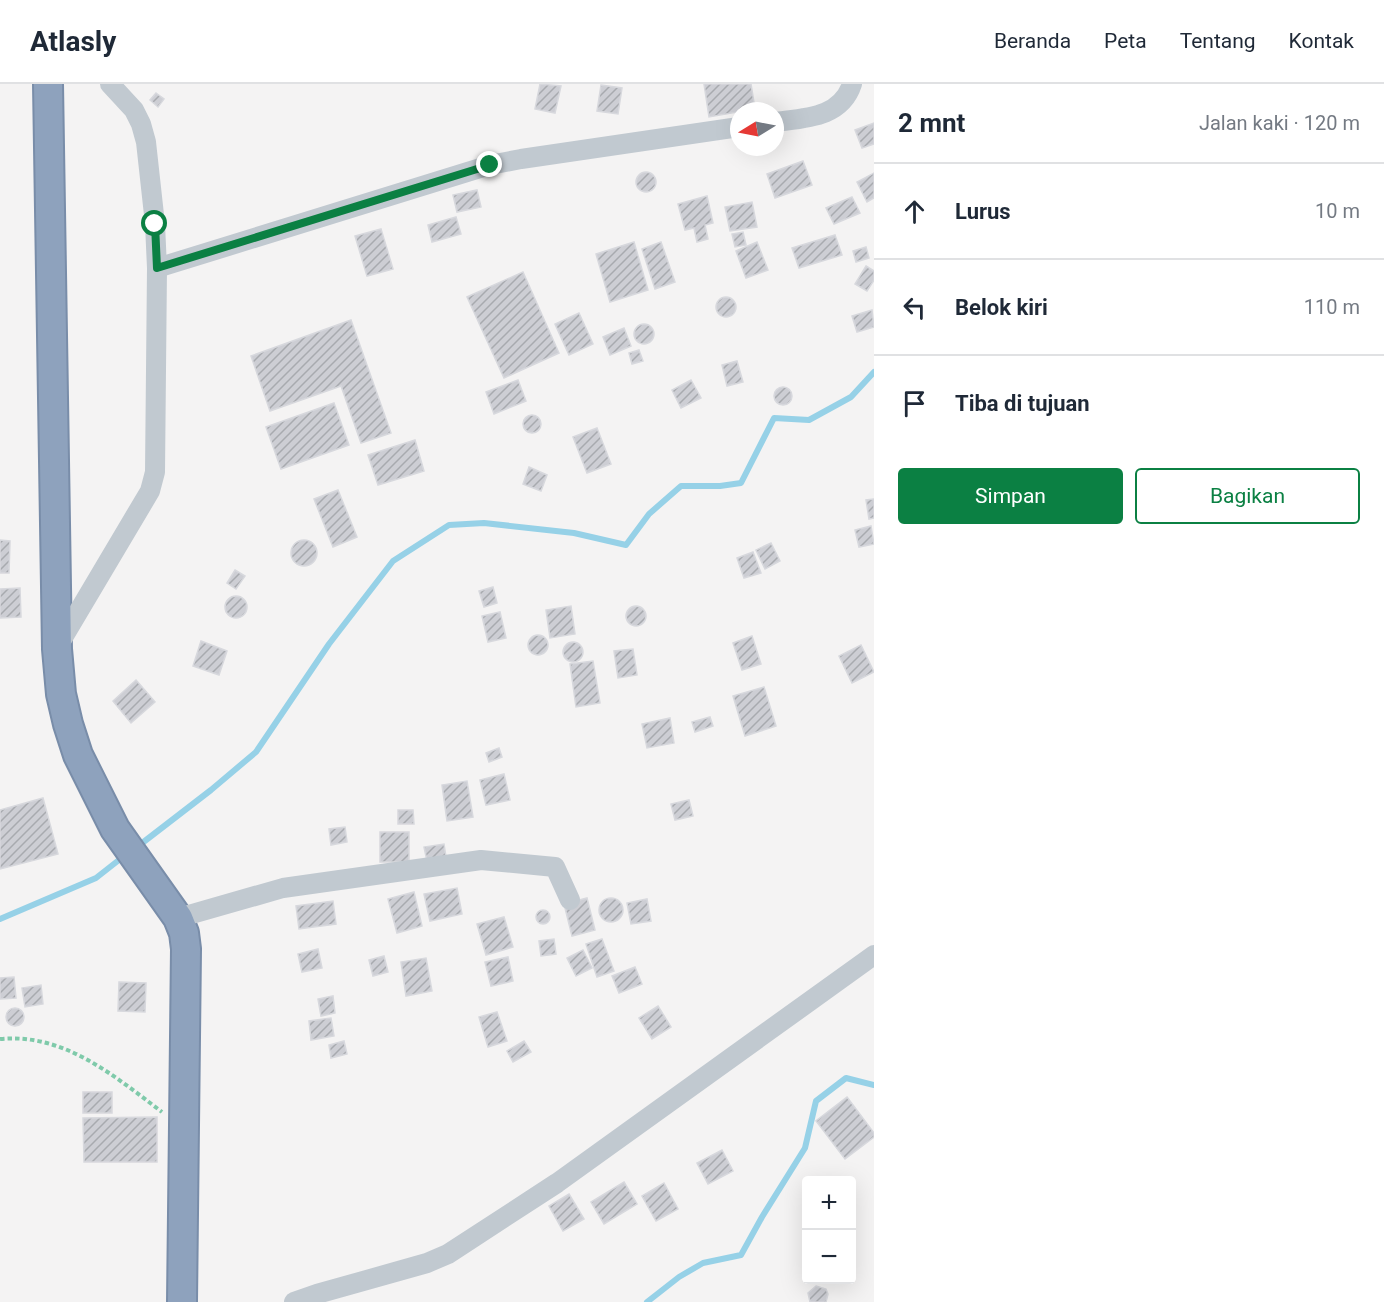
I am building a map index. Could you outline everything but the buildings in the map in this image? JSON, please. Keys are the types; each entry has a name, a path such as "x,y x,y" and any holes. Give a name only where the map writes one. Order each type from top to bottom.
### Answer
{"highway":[{"path":"48,84 57,649 62,694 68,724 78,755 115,829 178,918 184,933 186,949 182,1302"}],"street":[{"path":"57,649 150,491 157,452 157,268 155,224 146,142 134,110 110,84"},
{"path":"784,121 806,118 831,110 843,102 852,84"},
{"path":"157,268 490,165 730,128"},
{"path":"178,918 283,888 481,860 555,867 570,900"},
{"path":"294,1302 427,1263 448,1254 556,1183 874,955"}],"path":[{"path":"0,1039 29,1038 66,1048 119,1079 184,1128"}],"waterway":[{"path":"137,847 256,752 329,644 393,561 449,525 484,523 574,533 626,545 649,514 681,486 720,486 741,483 774,418 809,420 851,397 874,372"},
{"path":"0,919 96,878 124,856"},
{"path":"647,1302 679,1277 703,1263 741,1255 805,1148 816,1101 846,1078 874,1085"}],"route":[{"path":"155,224 157,268 490,165"}]}
